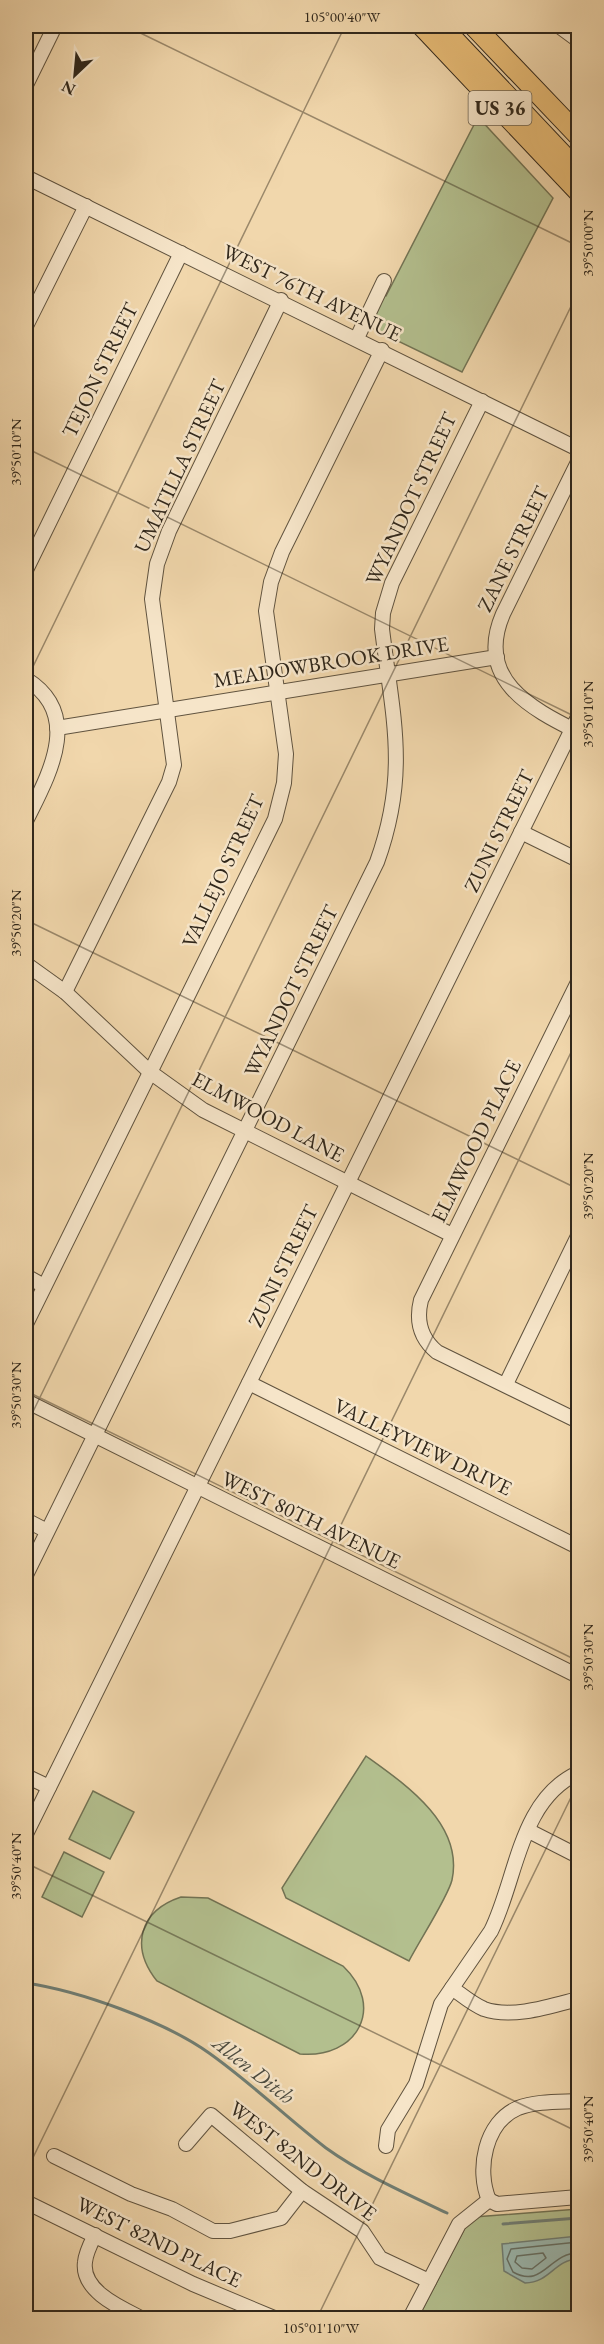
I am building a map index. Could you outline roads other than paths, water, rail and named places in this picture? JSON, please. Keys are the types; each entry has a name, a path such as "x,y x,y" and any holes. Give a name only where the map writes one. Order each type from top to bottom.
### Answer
{"highway":[{"name":"US 36","path":"422,26 579,191"},
{"path":"441,26 579,171"},
{"name":"US 36","path":"474,26 579,135"}],"street":[{"path":"26,85 55,26"},
{"path":"559,26 579,40"},
{"name":"WEST 76TH AVENUE","path":"26,177 579,448"},
{"path":"26,326 86,206"},
{"name":"TEJON STREET","path":"26,570 181,253"},
{"path":"357,338 384,281"},
{"name":"UMATILLA STREET","path":"65,992 171,776 174,759 152,611 157,564 169,531 281,300"},
{"name":"VALLEJO STREET","path":"26,1324 275,819 284,783 286,754 267,625 271,582 282,552 382,350"},
{"name":"WYANDOT STREET","path":"26,1575 363,894 387,834 396,793 398,761 382,622 387,599 482,401"},
{"name":"ZANE STREET","path":"497,657 497,635 500,621 579,462"},
{"path":"497,657 505,680 513,692 530,707 577,726"},
{"name":"MEADOWBROOK DRIVE","path":"57,728 497,657"},
{"path":"26,679 46,698 57,728 53,763 26,821"},
{"name":"ZUNI STREET","path":"26,1834 521,832 577,726"},
{"path":"521,832 579,860"},
{"name":"ELMWOOD LANE","path":"26,964 65,992 150,1072 203,1110 452,1235"},
{"name":"ELMWOOD PLACE","path":"506,1384 437,1352 425,1339 418,1320 421,1300 579,982"},
{"path":"579,1236 506,1384 579,1420"},
{"path":"26,1276 44,1286"},
{"name":"VALLEYVIEW DRIVE","path":"249,1383 579,1547"},
{"name":"WEST 80TH AVENUE","path":"26,1401 579,1676"},
{"path":"26,1520 47,1531"},
{"path":"386,2146 388,2130 416,2084 436,2013 499,1916 512,1869 549,1793 575,1775"},
{"path":"26,1776 49,1787"},
{"path":"529,1831 579,1856"},
{"path":"452,1988 477,2005 490,2010 540,2008 579,1999"},
{"path":"579,2101 522,2106 501,2120 489,2141 483,2161 483,2181 489,2200 497,2204 579,2197"},
{"name":"WEST 82ND DRIVE","path":"186,2144 211,2115 302,2192 362,2231 380,2258 429,2281"},
{"path":"54,2156 213,2231 230,2231 281,2218 302,2192"},
{"path":"410,2319 459,2224 489,2200"},
{"name":"WEST 82ND PLACE","path":"26,2202 193,2284 274,2319"},
{"path":"95,2235 84,2263 87,2277 110,2301 141,2319"}],"water":[{"path":"578,2236 578,2259 563,2263 541,2279 525,2283 504,2271 502,2244"}],"waterway":[{"name":"Allen Ditch","path":"26,1983 96,2000 146,2019 190,2041 224,2064 326,2148 385,2183 447,2213"},
{"name":"Allen Ditch","path":"503,2224 578,2218"}]}
